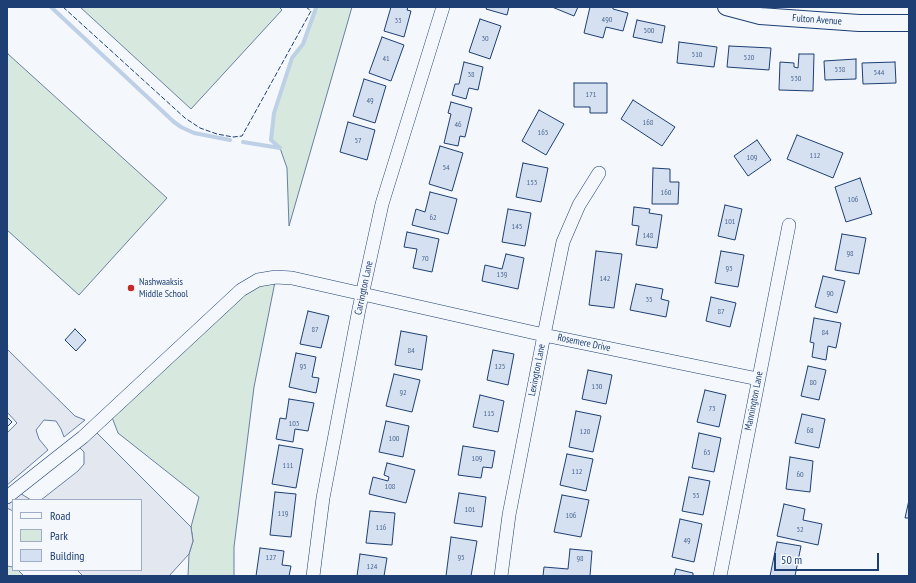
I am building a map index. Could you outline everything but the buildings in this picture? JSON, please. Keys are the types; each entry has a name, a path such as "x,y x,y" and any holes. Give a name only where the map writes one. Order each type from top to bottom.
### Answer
{"street":[{"name":"Carrington Lane","path":"314,576 323,498 382,204 443,7"},
{"name":"Fulton Avenue","path":"726,7 859,23 909,23"},
{"name":"Lexington Lane","path":"501,576 509,515 563,242 579,206 599,173"},
{"name":"Mannington Lane","path":"720,576 789,226"},
{"name":"Rosemere Drive","path":"7,496 83,437 241,290 258,280 276,277 292,278 363,293 544,335 758,379"}],"green space":[{"path":"80,7 279,7 282,10 191,109"},
{"path":"315,7 352,7 289,226 287,168 280,148 271,140 274,113 292,58 303,44 316,8"},
{"path":"8,54 167,198 79,295 7,230"},
{"path":"276,277 254,387 234,547 234,576 188,576 189,554 193,541 191,527 199,497 118,433 110,412 241,290"},
{"path":"7,566 12,567 12,571 19,571 24,576 7,576"}],"shaded area":[{"path":"7,349 75,416 85,420 64,437 56,421 44,420 36,430 39,439 48,450 7,485 7,433 17,423 7,412"},
{"path":"92,428 191,527 193,541 189,554 169,576 83,576 78,571 142,571 142,499 42,499 78,471 84,464 84,452 75,443"},
{"path":"15,490 29,499 12,499 12,510 7,508 7,497"}],"waterway":[{"path":"51,7 174,122 194,133 230,140"},
{"path":"280,148 271,140 274,113 292,58 303,44 316,8 315,7"},
{"path":"243,142 280,148"}],"fence":[{"path":"63,7 185,118 200,128 217,134 233,137 242,136 311,11 306,7"}],"place":[{"name":"Nashwaaksis Middle School","path":"131,288"}]}
